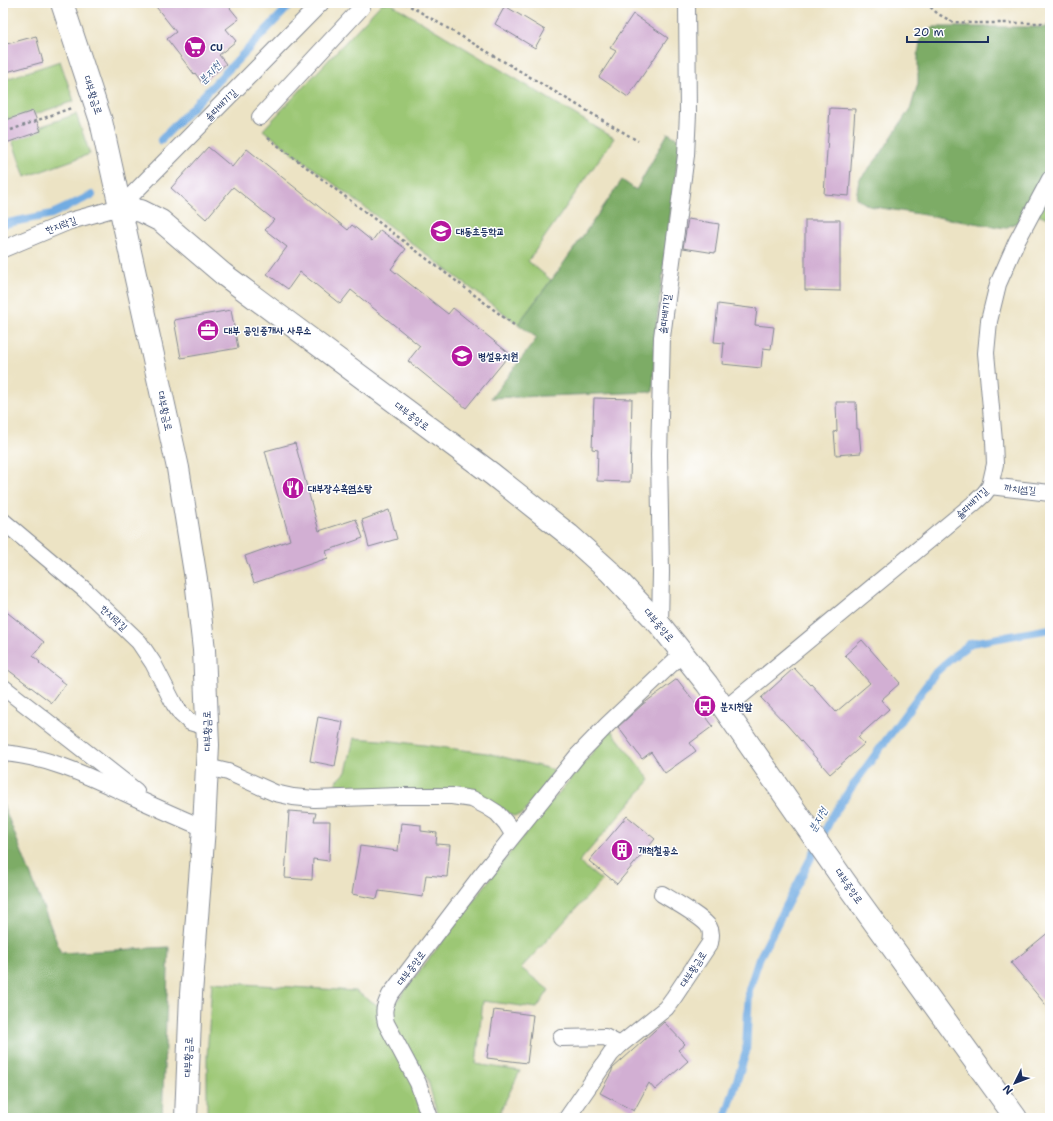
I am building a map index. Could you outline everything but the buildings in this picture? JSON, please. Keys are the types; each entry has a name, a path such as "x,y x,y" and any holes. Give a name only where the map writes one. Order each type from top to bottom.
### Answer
{"street":[{"name":"대부황금로","path":"62,3 101,121 181,482 196,579 204,650 208,745 204,828 191,994 186,1118"},
{"name":"대부중앙로","path":"120,207 141,211 161,221 223,274 492,474 569,535 609,571 683,653 725,709 807,828 1016,1118"}],"lane":[{"name":"솔따배기길","path":"120,207 321,3"},
{"path":"260,117 362,7 358,3"},
{"name":"솔따배기길","path":"660,626 661,572 659,455 662,337 686,155 688,113 686,3"},
{"name":"솔따배기길","path":"725,709 973,504 990,486 995,464 986,353 989,322 998,284 1017,241 1050,179"},
{"name":"한지락길","path":"3,249 70,221 120,207"},
{"name":"까치섬길","path":"990,486 1050,492"},
{"name":"한지락길","path":"3,520 85,590 139,642 153,663 174,704 181,714 190,722 207,727"},
{"name":"대부중앙로","path":"430,1118 418,1083 386,1023 384,1015 385,1006 390,996 478,878 578,755 607,725 683,653"},
{"path":"3,687 158,808"},
{"path":"3,754 13,754 50,762 86,775 204,828"},
{"path":"207,767 228,772 275,793 293,797 314,799 452,796 472,799 497,813 513,834"},
{"name":"대부황금로","path":"567,1118 611,1054 666,1008 710,942 712,934 709,927 703,920 662,894"},
{"path":"561,1038 605,1038 620,1045"}],"path":[{"path":"405,3 638,142"},
{"path":"926,3 938,14 953,22 1050,23"},
{"path":"11,130 72,108"},
{"path":"260,117 251,125 514,325"}],"green space":[{"path":"382,3 390,3 614,138 528,261 551,280 518,324 263,130"},
{"path":"934,27 1050,27 1050,165 1020,221 1005,228 869,206 856,198 859,180 880,155 911,107 918,83 918,55 921,37"},
{"path":"60,61 74,101 9,123 3,106 3,80"},
{"path":"76,114 90,154 25,177 11,137"},
{"path":"668,133 680,140 655,335 653,392 491,398 537,338 518,324 556,274 622,180 636,190"},
{"path":"1050,193 1050,219 1038,214"},
{"path":"611,730 650,780 579,862 602,881 521,968 549,990 537,1008 483,1001 476,1064 520,1071 497,1118 438,1118 428,1080 394,1024 392,1012 396,1002 520,840"},
{"path":"354,738 392,741 487,753 555,770 523,814 513,816 491,801 362,791 335,783 346,772"},
{"path":"3,804 61,953 169,947 162,1118 3,1118"},
{"path":"212,982 355,991 379,1006 414,1084 423,1118 207,1118 207,1057"}],"waterway":[{"name":"분지천","path":"161,140 292,3"},
{"name":"분지천","path":"3,224 52,214 92,195"},
{"name":"분지천","path":"725,1118 746,1052 749,990 759,959 832,817 851,788 936,672 955,655 971,643 1050,629"}],"place":[{"name":"CU","path":"195,47"},
{"name":"대동초등학교","path":"441,231"},
{"name":"대부 공인중개사 사무소","path":"208,330"},
{"name":"병설유치원","path":"462,356"},
{"name":"대부장수흑염소탕","path":"293,488"},
{"name":"분지천앞","path":"705,706"},
{"name":"개척철공소","path":"622,850"}]}
